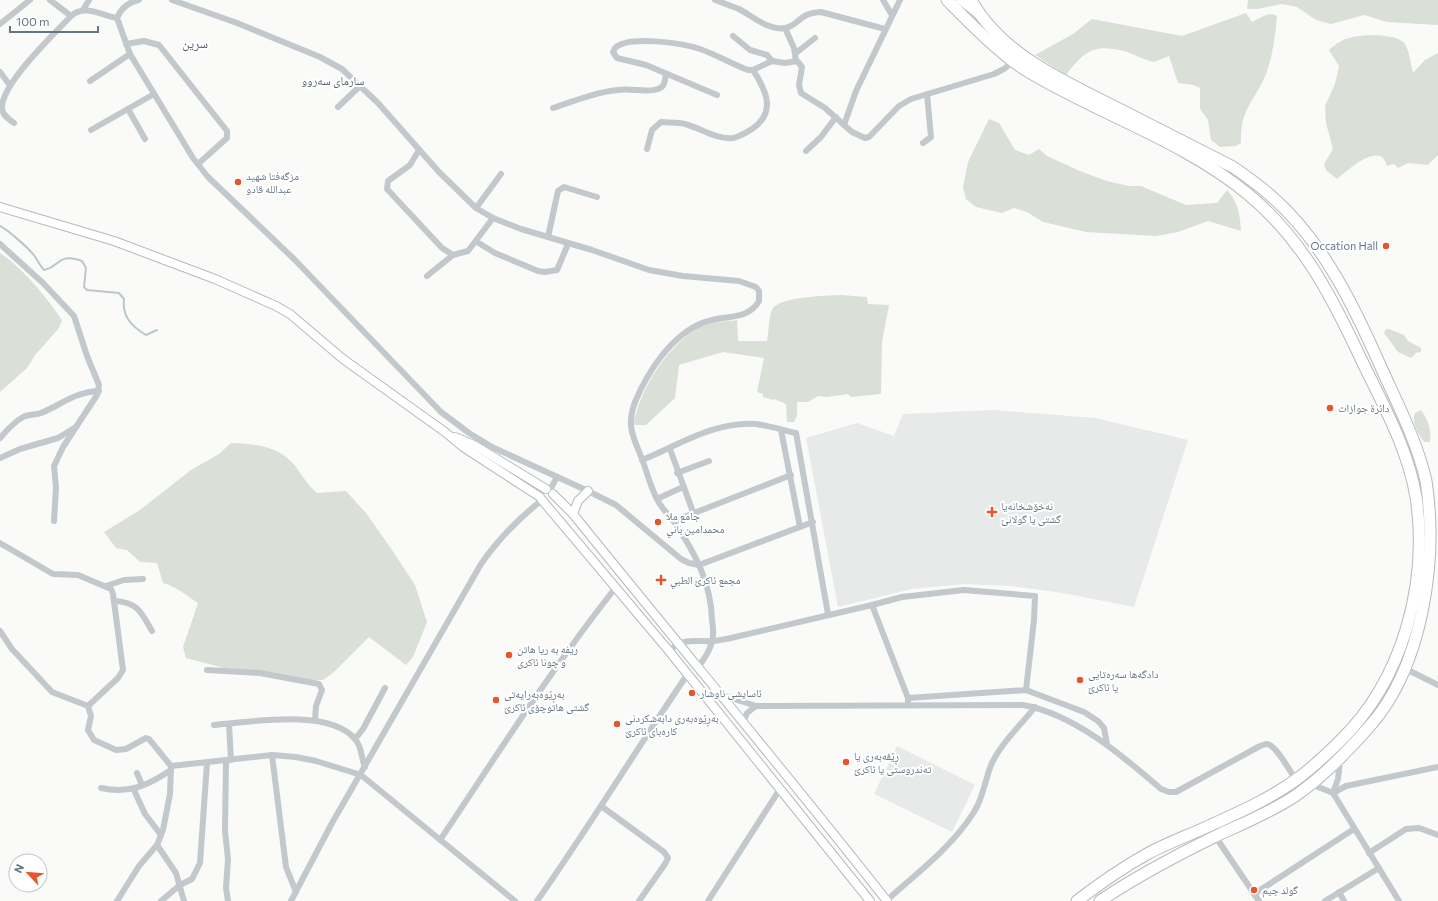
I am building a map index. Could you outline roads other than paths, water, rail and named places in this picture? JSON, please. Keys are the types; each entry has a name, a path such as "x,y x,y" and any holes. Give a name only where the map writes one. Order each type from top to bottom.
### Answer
{"highway":[{"path":"947,0 1014,61 1071,95 1214,169 1250,195 1266,210 1289,235 1335,302 1407,460 1416,496 1418,566 1412,610 1405,634 1388,675 1374,701 1359,721 1339,742 1296,780 1243,810 1149,853 1101,883 1077,901"},
{"path":"971,0 980,15 1004,40 1032,62 1232,167 1272,196 1304,231 1331,267 1366,332 1413,440 1426,480 1431,519 1432,547 1425,610 1406,670 1384,708 1340,757 1311,784 1278,807 1215,836 1129,881 1100,901"},
{"path":"1378,395 1392,391"}],"street":[{"path":"0,24 30,0"},
{"path":"50,0 59,3 71,16"},
{"path":"83,10 89,0"},
{"path":"139,0 125,6 120,11 117,18 126,44 130,54 198,164 218,188 294,259 440,412 469,433 492,447 616,505 689,564 699,565 813,522"},
{"path":"172,0 213,13 320,57 342,69 360,86 439,172 476,208 492,218 548,238 649,270 683,276 739,281 756,287 761,294 756,306 750,312 704,322 694,327 680,338 653,367 638,396 630,418 630,430 657,499 674,521 699,565 709,589 712,605 712,641 698,668"},
{"path":"715,0 739,10 767,25 785,28 792,25 802,16 811,12 821,12 885,29"},
{"path":"883,0 892,14"},
{"path":"844,125 852,101 892,14 900,0"},
{"path":"960,0 980,15"},
{"path":"14,123 4,115 2,110 2,104 9,84 36,52 71,16 77,11 83,10 117,18"},
{"path":"785,28 796,54 796,61"},
{"path":"733,36 750,50 767,55 772,61"},
{"path":"796,54 814,38"},
{"path":"126,44 144,41 159,45 227,130 227,138 198,164"},
{"path":"717,95 646,65 617,58 613,52 615,48 625,42 636,41 690,46 717,55 748,70 753,70 772,61 785,63 796,61 800,62 802,67 799,85 801,94 836,117 858,136 863,138 869,137 898,106 911,99 994,74 1004,69 1014,61"},
{"path":"90,81 130,54"},
{"path":"646,149 652,130 661,122 687,125 733,138 758,125 763,120 767,101 764,87 753,70"},
{"path":"0,72 9,84"},
{"path":"553,108 605,92 631,89 658,90 664,83 666,74"},
{"path":"338,107 360,86"},
{"path":"91,130 154,94"},
{"path":"923,143 931,137 927,94"},
{"path":"128,109 145,139"},
{"path":"806,151 821,137 836,117"},
{"path":"420,150 410,165 388,181 387,189 442,248 453,255"},
{"path":"476,208 500,174"},
{"path":"548,238 558,191 561,188 564,187 597,197"},
{"path":"0,207 114,241 215,279 276,306 290,314 343,359 445,432 463,447 541,499 669,651 870,901"},
{"path":"427,276 453,255 468,251 477,242 492,218"},
{"path":"477,242 495,254 545,272 557,270 568,244"},
{"path":"0,244 43,283 74,316 87,356 99,386 99,391 63,447 54,466 56,488 54,521"},
{"path":"0,438 8,428 25,415 33,415 53,408 78,393 99,391"},
{"path":"642,460 708,431 734,424 757,424 796,433 813,522 828,614"},
{"path":"0,458 58,438 77,426"},
{"path":"781,430 800,527"},
{"path":"445,432 474,445 550,491 573,514 677,644 721,694 886,901 951,843 961,830 976,810 991,764 1035,707"},
{"path":"670,449 677,473 693,512"},
{"path":"677,473 709,461"},
{"path":"674,521 693,512 791,475"},
{"path":"541,499 550,501 553,498 550,491 557,477"},
{"path":"657,499 683,487"},
{"path":"541,499 540,493 550,491"},
{"path":"573,514 578,501 588,491"},
{"path":"291,901 332,823 481,564 496,543 518,519 541,499"},
{"path":"0,543 53,574 78,575 106,586 113,594 123,670 118,678 88,706"},
{"path":"106,586 124,580 143,579"},
{"path":"440,840 540,690 583,629 616,587"},
{"path":"669,651 677,644 703,640 712,641 902,597 964,590 1035,596 1034,620 1026,690"},
{"path":"114,601 129,602 134,605 152,631"},
{"path":"872,605 908,701"},
{"path":"0,631 12,649 52,692 88,706"},
{"path":"207,670 260,673 319,684 322,690 316,706 315,720"},
{"path":"1406,670 1438,685"},
{"path":"537,901 687,675"},
{"path":"355,739 363,729 385,688"},
{"path":"721,694 744,704 756,706 908,701 1026,690 1077,710 1098,722 1104,728 1107,744"},
{"path":"908,701 1009,704 1035,707 1062,719 1107,744 1161,789 1170,792 1176,792 1260,746 1267,744 1272,746 1296,780"},
{"path":"88,706 91,716 88,730 94,740 116,750 122,750 146,738 153,742 171,768 167,816 157,845 140,866 117,901"},
{"path":"743,723 747,713 756,706"},
{"path":"214,725 288,720 315,720 332,724 355,739 359,744 365,767"},
{"path":"228,901 226,888 228,859 225,832 229,724"},
{"path":"101,788 124,791 134,790 171,768 228,760 272,755 296,757 316,761 360,775 515,901"},
{"path":"272,755 286,867 296,892"},
{"path":"1334,793 1338,779 1340,757"},
{"path":"161,901 180,885 192,879 200,863 207,763"},
{"path":"1334,793 1346,786 1438,767"},
{"path":"137,773 142,785"},
{"path":"1311,784 1334,793 1354,829 1399,901"},
{"path":"708,901 780,788"},
{"path":"134,790 145,814 161,835"},
{"path":"601,806 664,852 668,858 639,901"},
{"path":"1369,853 1406,829 1419,828 1438,835"},
{"path":"1254,894 1354,829"},
{"path":"823,842 834,834"},
{"path":"1215,836 1258,901"},
{"path":"157,845 176,873 184,901"},
{"path":"1325,901 1379,868"},
{"path":"1339,892 1344,901"}],"waterway":[{"path":"0,226 22,243 44,270 68,258 82,261 86,268 84,287 87,290 119,293 124,299 124,311 136,328 146,335 157,330"}],"place":[{"name":"مزگەفتا شهيد عبدالله قادو","path":"238,182"},
{"name":"Occation Hall","path":"1386,246"},
{"name":"دائرة جوازات","path":"1330,408"},
{"name":"نەخۆشخانەیا گشتی یا گولانێ","path":"992,512"},
{"name":"جامع ملا محمدامين باني","path":"658,522"},
{"name":"مجمع ئاکرێ الطبي","path":"661,580"},
{"name":"ريفه به ريا هاتن و چونا ئاكرى","path":"509,655"},
{"name":"دادگەها سەرەتایی یا ئاکرێ","path":"1080,680"},
{"name":"ئاسايشى ناوشار","path":"692,693"},
{"name":"بەڕێوەبەرایەتی گشتی هاتوچۆی ئاکرێ","path":"496,700"},
{"name":"بەڕێوەبەری دابەشکردنی کارەبای ئاکرێ","path":"617,724"},
{"name":"ڕێڤەبەری یا تەندروستی یا ئاکرێ","path":"846,762"},
{"name":"گولد جیم","path":"1254,890"}],"district":[{"name":"سرين","path":"195,43"},
{"name":"سارمای سەروو","path":"333,81"}]}
